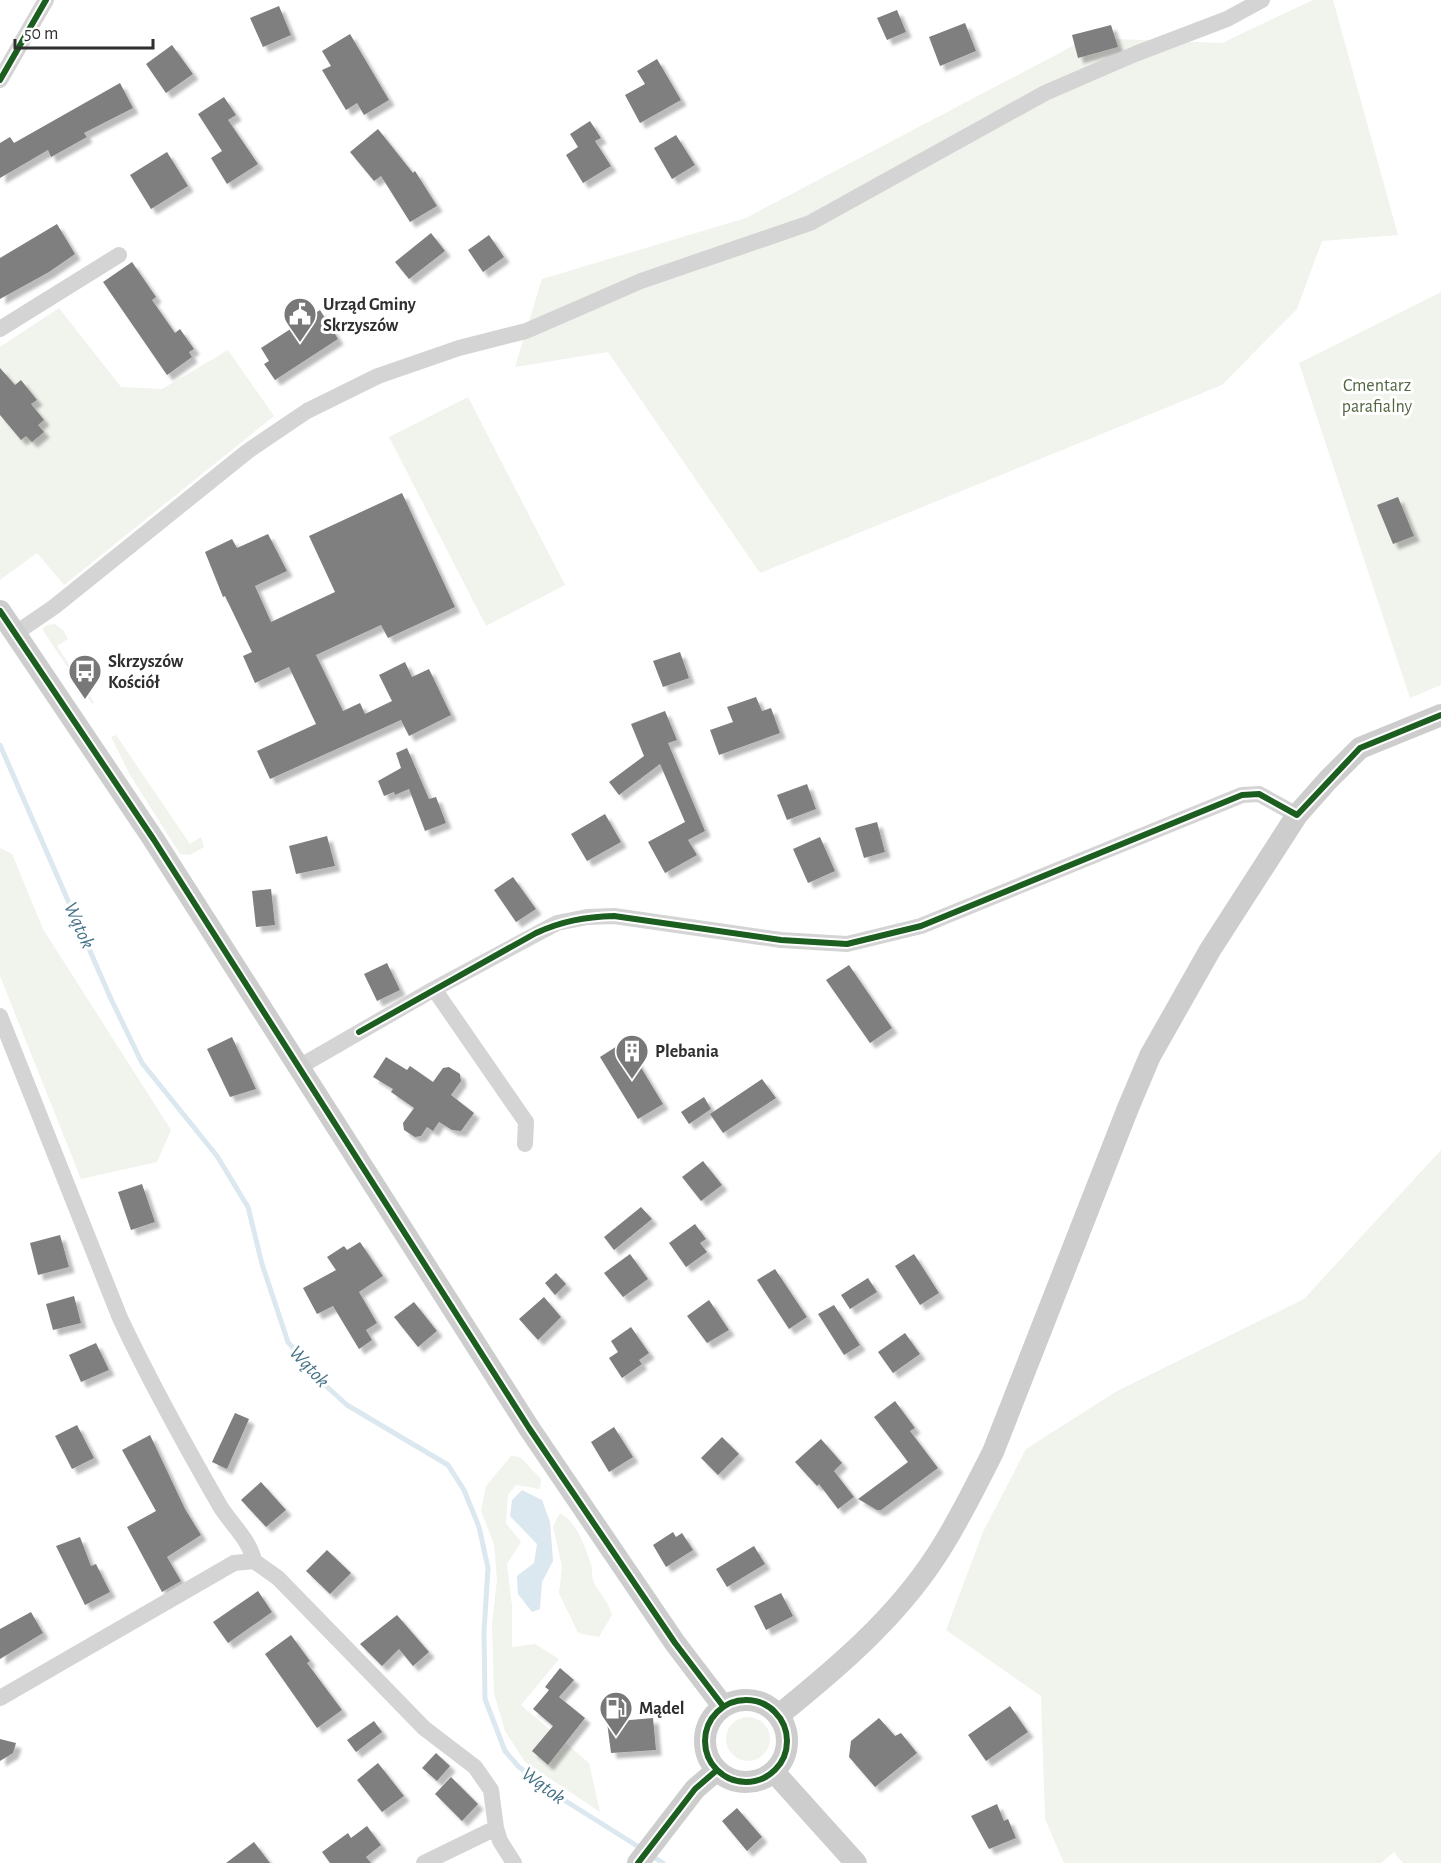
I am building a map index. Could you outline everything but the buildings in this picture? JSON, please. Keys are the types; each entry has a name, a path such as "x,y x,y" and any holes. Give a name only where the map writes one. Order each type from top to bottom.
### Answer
{"street":[{"path":"0,80 46,0"},
{"path":"16,633 54,607 248,451 307,411 378,376 459,348 526,331 641,281 810,223 1046,93 1135,54 1227,19 1262,0"},
{"path":"0,330 119,255"},
{"path":"0,611 118,785 529,1428 675,1643 723,1706"},
{"path":"779,1715 848,1659 899,1604 936,1557 970,1498 993,1452 1150,1056 1210,950 1297,815 1360,748 1441,715"},
{"path":"299,1067 434,989 557,923 614,916 781,940 847,944 921,926 1242,795 1259,794 1297,815"},
{"path":"434,989 526,1122 525,1144"},
{"path":"0,1016 120,1318 142,1364 222,1509 253,1552 254,1561"},
{"path":"0,1698 234,1563 254,1561 278,1578 424,1728 475,1767 491,1790 500,1841 514,1863"},
{"path":"742,1699 756,1700 770,1706 779,1715 785,1726 787,1749 774,1772 751,1782 737,1781 717,1770 707,1755 706,1731 710,1719 723,1706 742,1699"},
{"path":"638,1863 695,1789 717,1770"},
{"path":"774,1772 856,1863"},
{"path":"424,1863 496,1828"}],"green space":[{"path":"1313,0 1333,0 1398,235 1322,241 1297,309 1222,385 760,573 608,352 515,367 542,279 746,218 1088,38 1222,43"},
{"name":"Cmentarz parafialny","path":"1441,292 1441,685 1410,698 1299,363"},
{"path":"59,308 121,387 162,389 228,350 274,416 64,585 37,553 0,580 0,347"},
{"path":"468,397 565,585 486,626 389,437"},
{"path":"55,624 63,630 68,639 57,646 94,702 92,704 42,629 47,625"},
{"path":"116,735 190,844 201,837 204,847 190,855 180,854 130,775 111,737"},
{"path":"0,848 12,854 43,929 171,1130 157,1162 81,1179 0,976"},
{"path":"1441,1150 1441,1863 1403,1863 1394,1852 1381,1863 1064,1863 1045,1819 1041,1696 946,1630 983,1532 1026,1449 1117,1391 1304,1299"},
{"path":"511,1456 520,1457 541,1479 540,1489 516,1485 508,1495 506,1523 521,1542 507,1564 512,1606 512,1647 535,1644 559,1659 521,1705 589,1763 600,1812 525,1762 505,1731 494,1693 492,1624 497,1580 494,1544 481,1511 486,1486"},
{"path":"560,1513 571,1522 580,1536 591,1564 594,1583 612,1615 599,1637 578,1633 559,1593 562,1567 553,1526"},
{"path":"748,1717 757,1718 764,1723 769,1730 769,1748 764,1755 757,1760 748,1761 739,1760 732,1755 727,1748 726,1739 727,1730 732,1723 739,1718"}],"shaded area":[{"path":"522,1490 542,1500 550,1522 553,1561 542,1582 540,1609 532,1612 518,1594 517,1576 534,1563 537,1544 510,1516 512,1500"}],"waterway":[{"name":"Wątok","path":"0,745 111,999 142,1063 217,1156 248,1207 262,1264 288,1342 314,1375 347,1405 448,1465 464,1490 479,1527 488,1568 484,1632 485,1699 505,1751 519,1767 564,1800 642,1849"},
{"name":"Wątok","path":"652,1856 663,1863"}],"cycle path":[{"path":"0,80 46,0"},
{"path":"0,611 154,840 529,1428 675,1643 723,1706"},
{"path":"359,1032 536,933 574,920 614,916 781,940 847,944 921,926 1242,795 1259,794 1297,815 1360,748 1441,715"},
{"path":"738,1700 754,1700 769,1707 780,1718 787,1733 787,1741 784,1757 775,1770 754,1782 738,1782 723,1775 712,1764 705,1749 705,1733 712,1718 723,1707 738,1700"},
{"path":"638,1863 695,1789 717,1770"}],"place":[{"name":"Urząd Gminy Skrzyszów","path":"300,343"},
{"name":"Skrzyszów Kościół","path":"85,700"},
{"name":"Plebania","path":"632,1080"},
{"name":"Mądel","path":"616,1737"}]}
